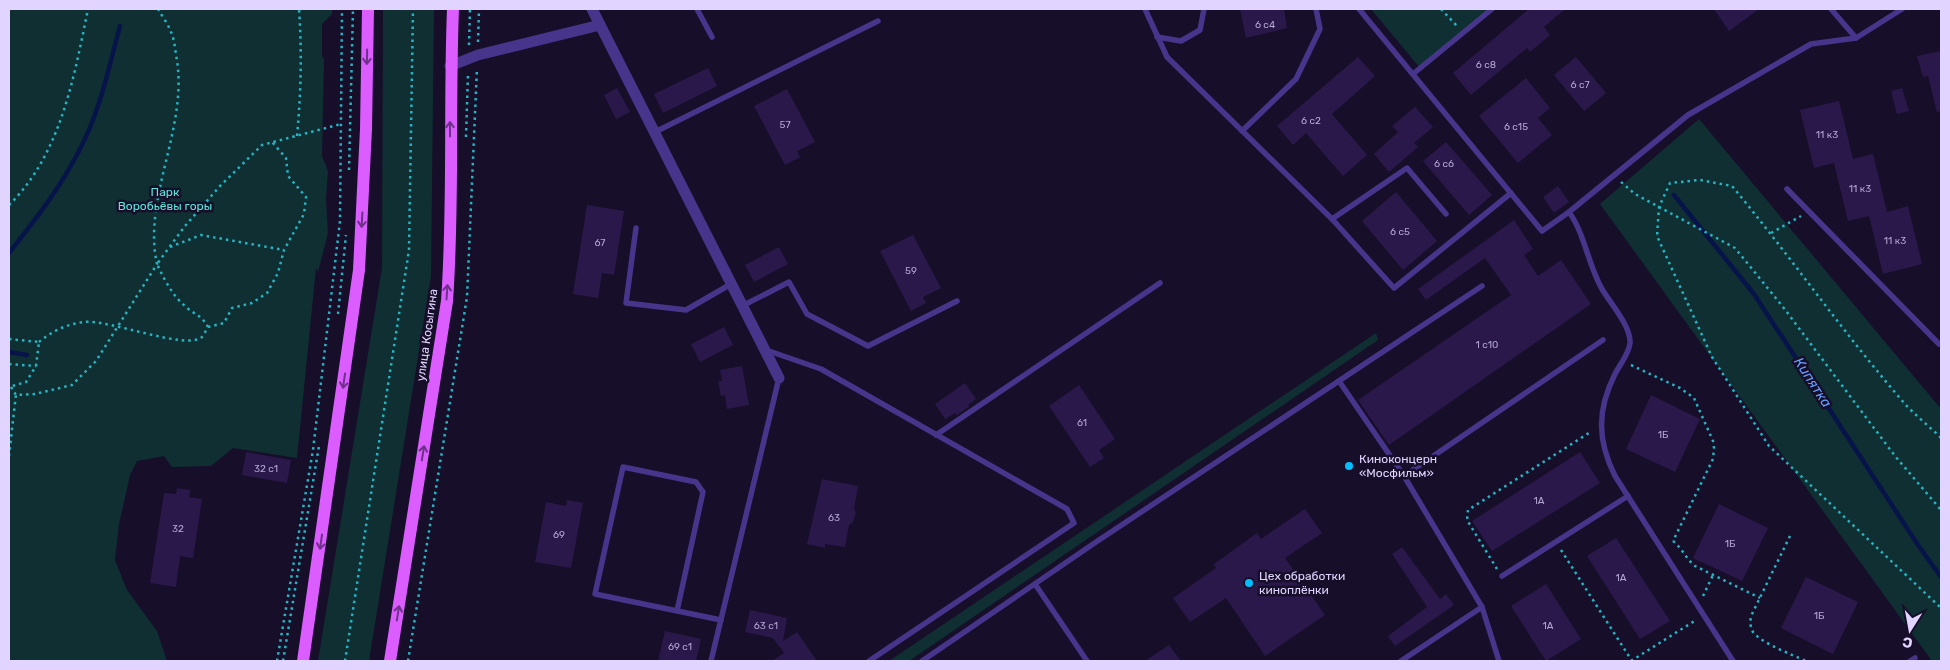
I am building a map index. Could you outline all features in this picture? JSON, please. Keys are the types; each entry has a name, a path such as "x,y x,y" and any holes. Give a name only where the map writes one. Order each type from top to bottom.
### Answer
{"main road":[{"path":"303,661 359,270 366,129 368,9"},
{"name":"улица Косыгина","path":"390,661 447,302 450,262 450,66 453,9"}],"street":[{"path":"592,9 779,378"},
{"path":"450,66 478,55 600,25"}],"lane":[{"path":"697,9 712,37"},
{"path":"1145,9 1166,57 1332,219 1394,288 1511,193"},
{"path":"1158,37 1181,40 1200,30 1204,9"},
{"path":"1242,131 1296,79 1320,29 1316,9"},
{"path":"1359,9 1542,231 1569,212 1688,115 1811,44 1856,38 1902,9"},
{"path":"1413,74 1492,9"},
{"path":"1831,9 1856,38"},
{"path":"655,132 878,21"},
{"path":"1332,219 1406,168 1446,214"},
{"path":"1787,189 1941,344"},
{"path":"1569,212 1576,221 1590,264 1601,288 1626,327 1630,338 1630,344 1605,398 1601,425 1607,459 1628,496 1733,661"},
{"path":"636,228 626,303 686,310 731,284"},
{"path":"742,306 789,282 807,314 868,346 957,301"},
{"path":"936,435 1160,283"},
{"path":"922,661 1482,286"},
{"path":"1404,476 1604,340"},
{"path":"764,349 821,369 1067,509 1074,523 869,661"},
{"path":"711,661 779,378"},
{"path":"1339,381 1404,476 1482,606 1499,661"},
{"path":"677,611 703,492 696,482 623,466 595,594 677,611 721,620"},
{"path":"1502,576 1628,496"},
{"path":"1035,584 1087,661"},
{"path":"1401,661 1482,606"}],"path":[{"path":"9,205 34,176 51,146 76,72 88,9"},
{"path":"158,9 172,33 179,69 176,123 158,202 154,251 157,264 169,288 185,307 202,317 208,327"},
{"path":"297,136 302,51 299,9"},
{"path":"277,661 313,450 340,221 342,9"},
{"path":"349,178 353,9"},
{"path":"345,661 409,250 413,9"},
{"path":"1441,9 1462,33"},
{"path":"16,395 35,394 72,385 96,361 157,264 185,226 236,168 262,145 341,124"},
{"path":"9,456 16,395 10,386 26,382 36,366 39,342 50,333 86,322 117,326 171,339 194,341 202,338 208,327 224,323 232,308 252,303 267,293 278,274 284,250 304,214 306,197 288,176 286,158 272,142"},
{"path":"1614,176 1635,194 1735,248 1783,307 1895,456 1941,510"},
{"path":"1941,438 1906,405 1816,295 1771,233 1732,186 1700,180 1670,183 1659,208 1657,236 1712,357 1769,446 1941,608"},
{"path":"1771,233 1809,212"},
{"path":"170,247 201,234 284,250"},
{"path":"337,318 346,235"},
{"path":"9,339 39,342"},
{"path":"1622,361 1688,393 1697,403 1714,448 1713,459 1666,555"},
{"path":"9,364 36,366"},
{"path":"1502,576 1467,520 1468,510 1601,425"},
{"path":"283,661 320,440"},
{"path":"1790,536 1751,616 1750,624 1753,632 1760,638 1806,661"},
{"path":"1673,541 1682,549 1691,562 1760,598"},
{"path":"1556,542 1632,661 1704,615"},
{"path":"1698,606 1713,574"}],"green space":[{"name":"Парк Воробьёвы горы","path":"9,9 332,9 332,14 322,24 322,56 324,59 322,156 328,171 326,199 328,233 318,272 316,268 297,458 233,448 211,466 172,467 164,456 137,461 130,475 119,524 115,560 127,590 157,631 167,661 9,661"},
{"path":"383,9 434,9 431,276 369,661 318,661 382,268"},
{"path":"1371,9 1494,9 1420,68"},
{"path":"1699,119 1941,409 1941,661 1932,661 1600,204"},
{"path":"1376,333 1378,340 909,661 889,661"}],"building":[{"path":"1240,9 1284,9 1287,28 1246,38"},
{"path":"1529,9 1565,9 1544,27 1550,35 1530,52 1527,48 1471,95 1453,73"},
{"path":"1714,9 1759,9 1729,31"},
{"path":"1941,51 1941,111 1937,112 1928,76 1923,77 1917,56"},
{"path":"1358,57 1375,76 1332,114 1367,155 1343,176 1306,133 1293,145 1277,126"},
{"path":"1576,57 1606,93 1584,111 1554,75"},
{"path":"708,68 717,86 663,113 654,94"},
{"path":"1526,78 1550,108 1538,118 1552,135 1518,163 1479,116"},
{"path":"617,88 630,112 616,119 604,95"},
{"path":"1902,88 1909,111 1897,114 1891,91"},
{"path":"787,89 815,142 797,151 800,157 785,165 754,106"},
{"path":"1839,101 1853,159 1873,154 1887,212 1908,206 1922,264 1883,274 1869,216 1848,221 1834,163 1814,168 1800,110"},
{"path":"1415,107 1433,127 1414,143 1418,147 1389,172 1374,154 1398,132 1392,126"},
{"path":"1446,142 1492,195 1469,215 1423,161"},
{"path":"1558,186 1569,202 1554,213 1543,197"},
{"path":"1396,192 1437,241 1403,270 1362,221"},
{"path":"587,205 624,211 614,275 602,273 598,298 573,294"},
{"path":"1514,220 1533,249 1524,255 1538,276 1561,260 1591,304 1389,445 1358,400 1511,295 1485,258 1426,300 1418,289"},
{"path":"913,235 941,288 923,297 926,303 911,311 880,251"},
{"path":"779,247 788,264 754,282 745,265"},
{"path":"724,327 733,345 700,362 691,344"},
{"path":"742,366 749,405 727,409 725,395 721,396 718,381 722,381 720,370"},
{"path":"965,383 976,399 957,415 955,413 945,419 935,404"},
{"path":"1079,385 1115,439 1099,450 1104,458 1090,467 1049,406"},
{"path":"1651,395 1700,419 1675,472 1626,449"},
{"path":"246,452 291,460 287,483 242,475"},
{"path":"1580,452 1600,483 1492,551 1472,521"},
{"path":"822,479 858,486 854,509 856,512 853,522 849,525 845,547 825,544 825,548 807,544"},
{"path":"177,488 190,490 189,497 202,499 193,558 180,556 176,587 150,583 164,493 176,494"},
{"path":"567,500 583,503 571,568 535,562 546,502 566,506"},
{"path":"1719,504 1768,528 1742,581 1693,558"},
{"name":"Цех обработки киноплёнки","path":"1305,509 1322,533 1285,558 1325,615 1265,656 1226,598 1190,622 1173,598 1216,568 1214,564 1257,533 1261,539"},
{"path":"1616,538 1670,621 1640,639 1587,556"},
{"path":"1402,547 1440,599 1446,594 1454,605 1395,646 1388,636 1427,607 1392,554"},
{"path":"1806,577 1858,602 1833,654 1781,628"},
{"path":"1546,584 1581,639 1546,661 1511,606"},
{"path":"750,610 787,618 783,641 797,632 817,661 772,661 784,653 773,638 745,632"},
{"path":"665,631 701,639 696,661 658,661"},
{"path":"1169,645 1181,661 1145,661"}],"waterway":[{"path":"9,253 56,190 80,149 99,104 120,26"},
{"name":"Кипятка","path":"1674,195 1754,294 1918,545 1941,577"},
{"path":"9,352 27,355"}],"place":[{"name":"Киноконцерн «Мосфильм»","path":"1349,466"},
{"name":"Цех обработки киноплёнки","path":"1249,583"}]}
